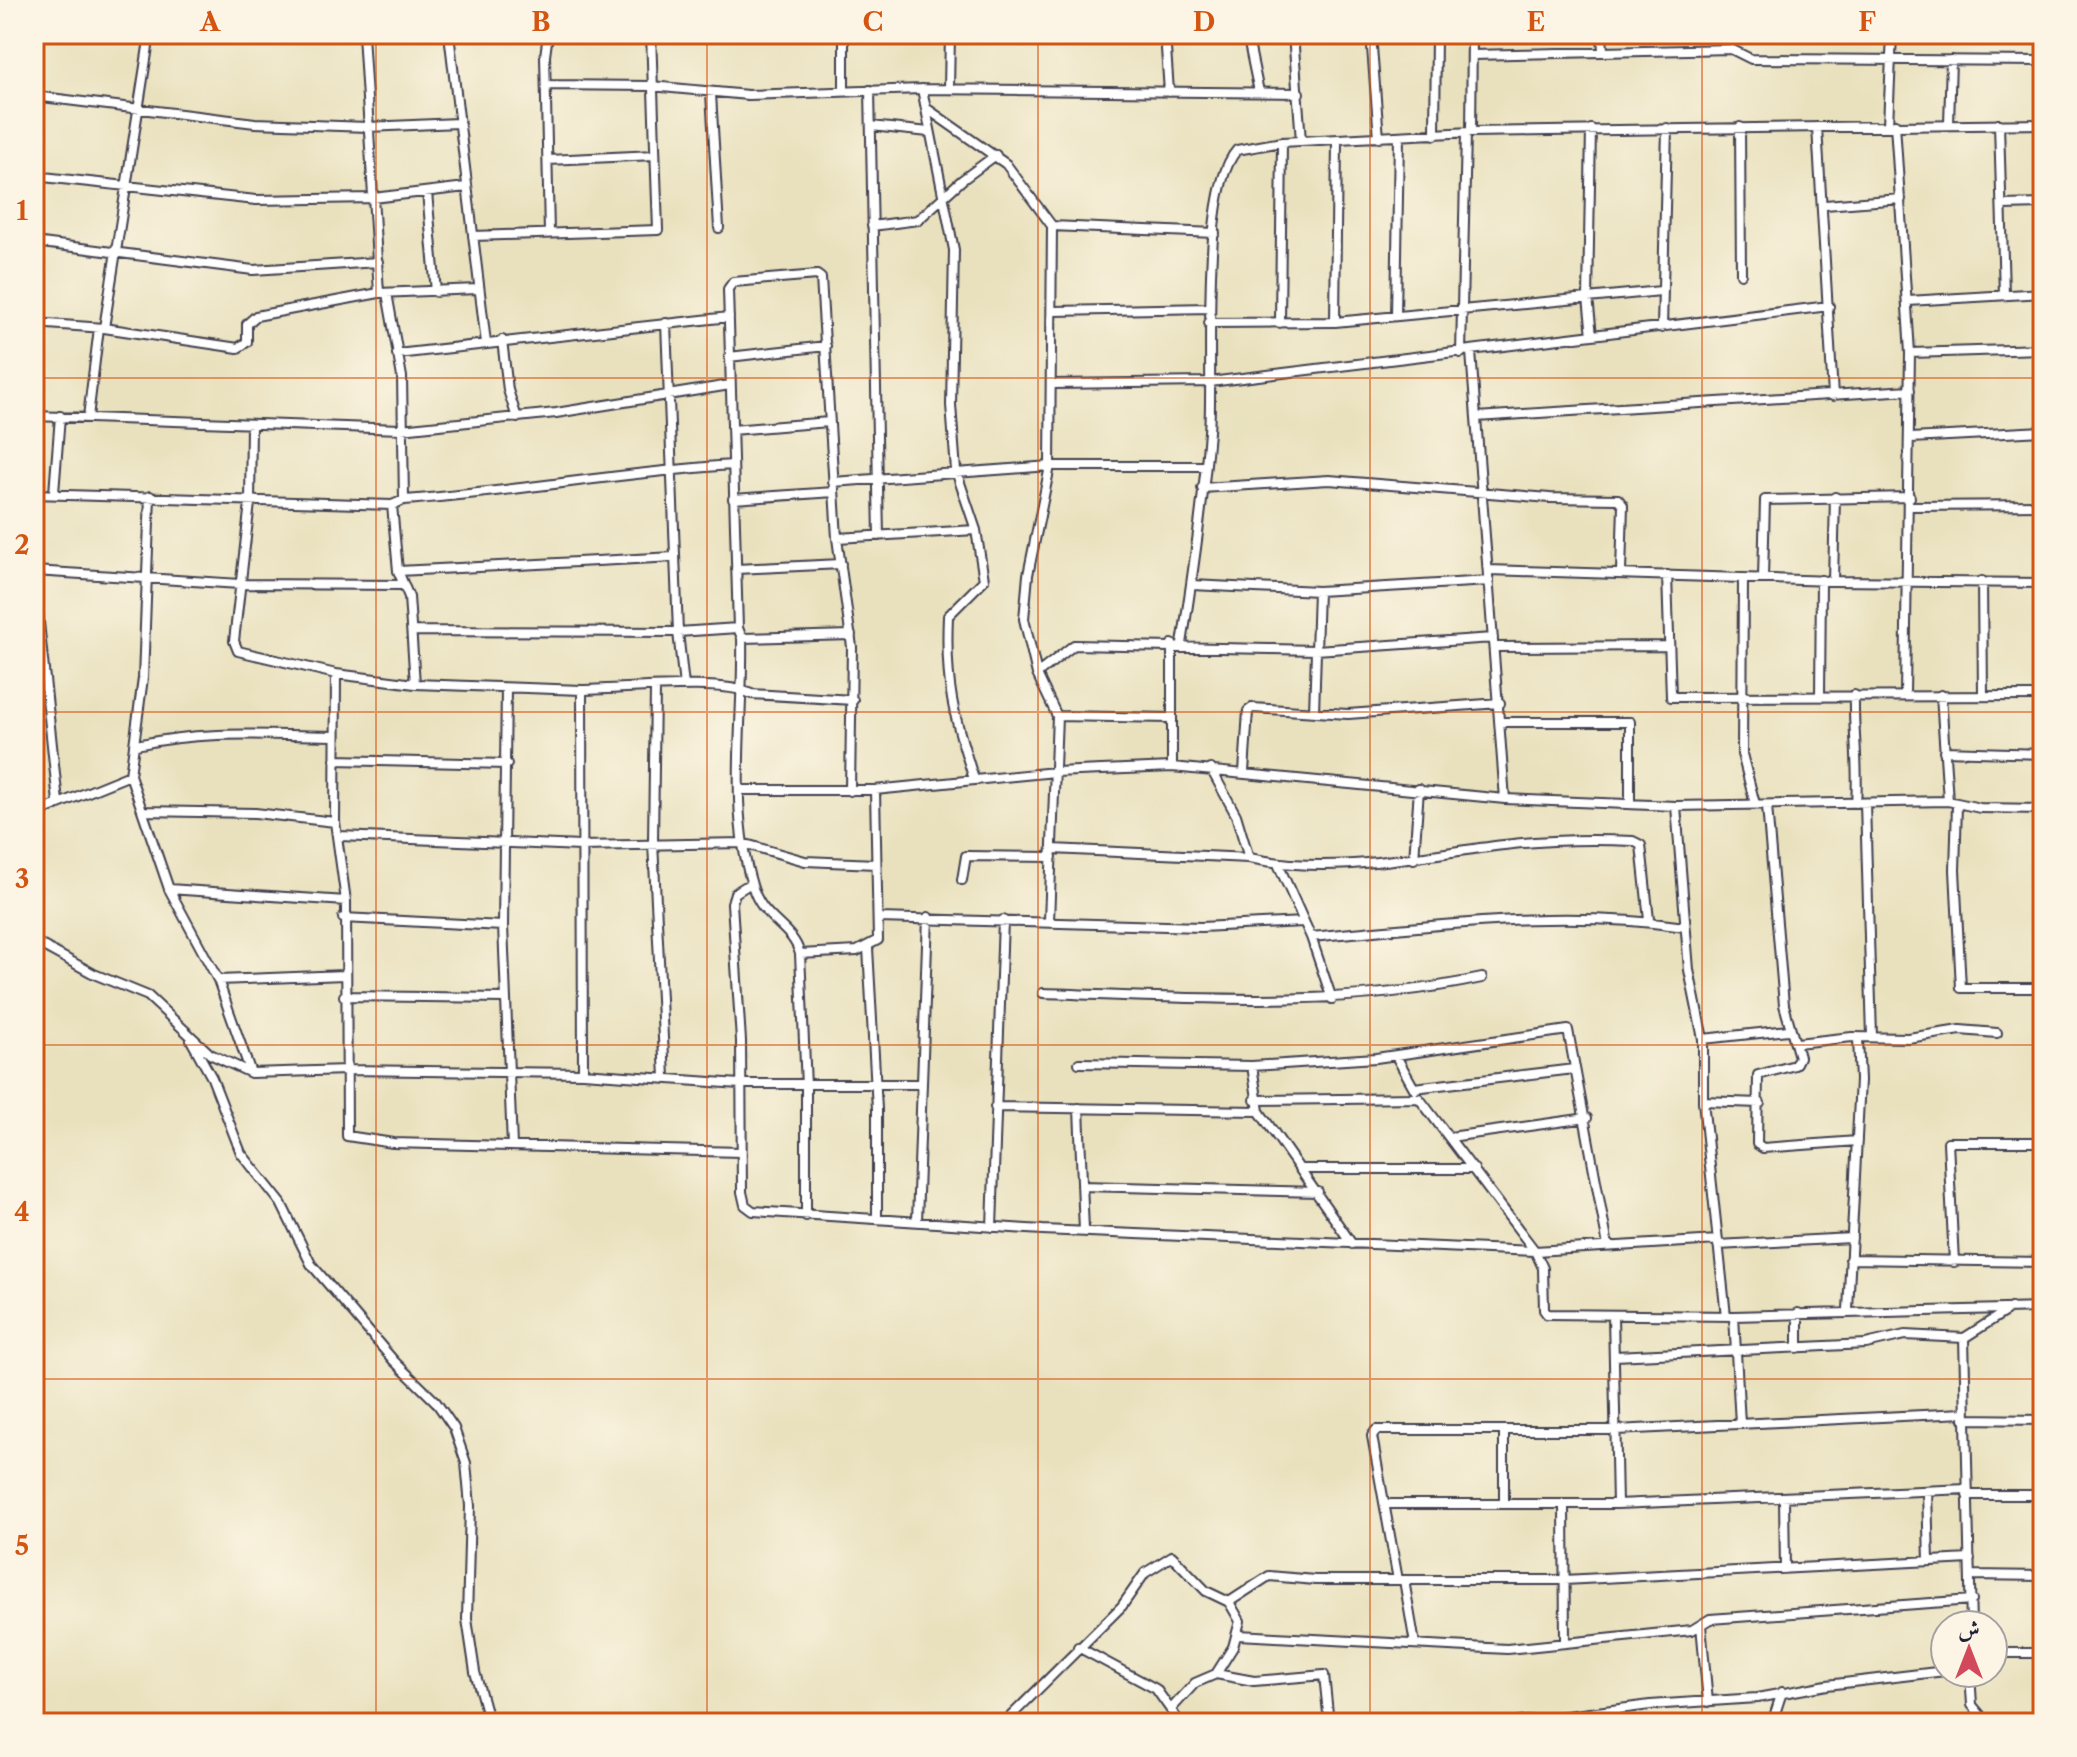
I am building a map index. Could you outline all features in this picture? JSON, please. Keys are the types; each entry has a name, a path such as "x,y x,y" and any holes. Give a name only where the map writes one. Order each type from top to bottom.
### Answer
{"street":[{"path":"88,417 118,250 150,34"},
{"path":"231,34 297,34"},
{"path":"363,34 378,262 403,392 404,500"},
{"path":"449,34 486,343"},
{"path":"548,34 549,233"},
{"path":"473,236 658,230 651,34"},
{"path":"844,34 844,91"},
{"path":"949,89 950,34"},
{"path":"1165,34 1169,92"},
{"path":"1247,34 1259,92"},
{"path":"1293,34 1301,141"},
{"path":"1371,34 1379,138"},
{"path":"1435,135 1436,34"},
{"path":"1472,34 1461,308 1484,493 1505,799"},
{"path":"1602,34 1603,51"},
{"path":"1892,34 1892,125 1901,199 1910,353 1905,695"},
{"path":"1473,55 1731,49 1751,59 2043,61"},
{"path":"1949,124 1951,60"},
{"path":"546,85 651,86 711,94 922,89 1299,93"},
{"path":"922,89 954,250 951,405 956,471 976,530 984,580 948,616 945,670 950,703 974,779"},
{"path":"870,90 879,536"},
{"path":"711,94 719,228"},
{"path":"34,96 255,123 368,127 458,123"},
{"path":"926,108 996,155 1052,226 1054,311 1050,466 1028,575 1024,619 1037,674 1057,716 1049,921"},
{"path":"1999,124 2004,294"},
{"path":"1172,767 1171,718 1177,644 1192,585 1205,466 1215,233 1223,170 1229,159 1247,146 1399,136 1591,129 2043,124"},
{"path":"871,126 929,132"},
{"path":"1740,127 1741,274"},
{"path":"1817,127 1825,205 1833,396"},
{"path":"1662,328 1667,128"},
{"path":"1591,129 1588,298 1592,335"},
{"path":"1396,316 1399,136"},
{"path":"1335,322 1337,140"},
{"path":"1280,323 1282,142"},
{"path":"548,160 655,155"},
{"path":"872,226 918,220 943,196 996,155"},
{"path":"34,176 256,200 373,198 466,187"},
{"path":"427,192 436,292"},
{"path":"1825,205 1901,199"},
{"path":"2003,205 2043,204"},
{"path":"1052,226 1215,233"},
{"path":"34,242 118,250 253,270 378,262"},
{"path":"806,1216 806,1086 800,954 792,936 763,911 751,883 742,843 742,638 738,628 729,357 728,289 733,282 817,275 821,278 837,538 851,635 853,700 850,791"},
{"path":"34,323 102,328 238,348 247,342 247,324 256,316 383,293 478,289"},
{"path":"1209,323 1335,322 1661,291"},
{"path":"1908,301 2043,293"},
{"path":"1052,384 1210,382 1829,306"},
{"path":"1054,311 1210,308"},
{"path":"397,354 729,317"},
{"path":"666,323 678,632 684,686"},
{"path":"502,340 508,390 517,418"},
{"path":"729,357 826,346"},
{"path":"1910,353 2043,349"},
{"path":"34,416 401,429 517,418 730,385"},
{"path":"1476,417 1910,390"},
{"path":"54,493 60,416"},
{"path":"732,430 829,422"},
{"path":"251,425 250,503 234,641 238,651 336,674 415,684 582,690 684,686 743,689 751,694 853,700"},
{"path":"1911,438 2043,431"},
{"path":"34,494 392,505 404,500 531,489 672,469 733,465"},
{"path":"733,499 956,471 1050,466 1205,466"},
{"path":"1202,488 1329,480 1484,493 1622,500 1621,572"},
{"path":"150,496 148,575 136,745 130,775 169,889 218,980 251,1073"},
{"path":"1833,581 1835,497"},
{"path":"1763,578 1765,500 1835,497 2043,505"},
{"path":"392,505 398,571 409,597 415,684"},
{"path":"837,538 976,530"},
{"path":"398,571 675,557"},
{"path":"736,569 841,564"},
{"path":"1489,570 1833,581 2043,583"},
{"path":"58,802 34,573 148,575 240,584 404,585"},
{"path":"1667,575 1671,697 2043,696"},
{"path":"1743,578 1742,754 1755,804"},
{"path":"1820,695 1821,580"},
{"path":"1192,585 1318,591 1489,581"},
{"path":"1982,581 1983,695"},
{"path":"1314,712 1318,591"},
{"path":"412,631 678,632 738,628"},
{"path":"742,638 851,635"},
{"path":"1037,674 1074,645 1177,644 1316,650 1494,642 1669,646"},
{"path":"336,674 335,822 340,836 346,901 343,918 347,1136 393,1143 741,1152"},
{"path":"506,688 503,926 512,1146"},
{"path":"655,689 653,843 665,1077"},
{"path":"582,690 583,1073"},
{"path":"1854,695 1853,731 1859,769 1872,1037"},
{"path":"1941,695 1944,751 1953,803 1961,988 2043,988"},
{"path":"1244,772 1249,709 1380,712 1500,703"},
{"path":"1057,716 1171,718"},
{"path":"1501,722 1630,722 1630,804"},
{"path":"136,745 176,736 217,734 335,736"},
{"path":"1944,751 2043,754"},
{"path":"335,760 507,764"},
{"path":"741,790 875,790 1055,772 1172,767 1505,799 1676,806 1953,803 2043,809"},
{"path":"1211,769 1236,815 1249,858"},
{"path":"34,814 130,775"},
{"path":"1414,859 1419,789"},
{"path":"800,954 868,948 878,940 875,790"},
{"path":"1676,806 1685,927 1703,1039 1703,1101 1718,1242 1735,1351 1740,1424"},
{"path":"1767,806 1775,920 1788,1030 1797,1043 1799,1057 1795,1065 1758,1075 1759,1147 1857,1141"},
{"path":"143,811 255,813 335,822"},
{"path":"340,836 581,846 742,843 805,861 876,864"},
{"path":"962,880 966,856 1052,853 1249,858 1278,864 1338,867 1536,842 1638,842 1641,845 1649,920"},
{"path":"1278,864 1311,937 1332,999"},
{"path":"751,883 735,893 732,903 739,1002 741,1152 745,1205 767,1214 1535,1251 1852,1238"},
{"path":"169,889 346,901"},
{"path":"917,1221 928,917"},
{"path":"1311,937 1492,920 1583,917 1649,920 1685,927"},
{"path":"343,918 503,926"},
{"path":"879,918 1201,927 1304,922"},
{"path":"992,1227 1003,920"},
{"path":"34,941 94,974 148,996 172,1015 189,1036 212,1078 241,1153 281,1203 311,1264 394,1361 436,1402 454,1428 466,1463 470,1506 467,1619 475,1672 489,1723"},
{"path":"868,948 876,1085 877,1219"},
{"path":"218,980 344,975"},
{"path":"1043,993 1332,999 1429,989 1482,978"},
{"path":"344,996 505,998"},
{"path":"1079,1063 1252,1066 1396,1056 1564,1029 1569,1033 1579,1102 1587,1118 1608,1246"},
{"path":"1703,1039 1788,1030"},
{"path":"1797,1043 1872,1037 1908,1038 1960,1030 1997,1033"},
{"path":"189,1036 210,1054 251,1073 347,1070 583,1073 740,1084 922,1084"},
{"path":"1848,1310 1857,1141 1858,1039"},
{"path":"1396,1056 1419,1098 1535,1251 1543,1268 1545,1313 1730,1316 1848,1310 2043,1308"},
{"path":"1252,1066 1259,1111 1352,1244"},
{"path":"1414,1088 1574,1069"},
{"path":"1255,1100 1419,1098"},
{"path":"1703,1101 1760,1103"},
{"path":"995,1107 1259,1111"},
{"path":"1079,1108 1084,1231"},
{"path":"1450,1137 1587,1118"},
{"path":"1954,1262 1948,1142 2043,1142"},
{"path":"1301,1169 1474,1169"},
{"path":"1082,1186 1318,1192"},
{"path":"1850,1259 2043,1262"},
{"path":"1615,1356 1866,1344 1905,1335 1964,1338 2011,1308"},
{"path":"1798,1313 1798,1348"},
{"path":"1613,1316 1617,1504"},
{"path":"1964,1338 1972,1609"},
{"path":"1415,1644 1372,1436 1376,1430 1616,1430 1964,1416 2043,1420"},
{"path":"1504,1430 1504,1503"},
{"path":"1927,1491 1929,1561"},
{"path":"1386,1504 1617,1504 1927,1491 2043,1495"},
{"path":"1784,1498 1785,1569"},
{"path":"1564,1504 1565,1642"},
{"path":"1004,1723 1122,1606 1145,1573 1168,1557 1175,1558 1206,1591 1229,1602 1240,1621 1238,1635 1216,1674"},
{"path":"1229,1602 1269,1576 1315,1580 1564,1580 1970,1559"},
{"path":"1972,1575 2043,1576"},
{"path":"1238,1635 1507,1649 1692,1630 1710,1619 1972,1600"},
{"path":"1701,1625 1708,1702"},
{"path":"1078,1647 1156,1689 1180,1723"},
{"path":"2009,1653 2043,1653"},
{"path":"1513,1723 1573,1720 1650,1705 1757,1698 1929,1673"},
{"path":"1172,1708 1195,1683 1216,1674 1254,1681 1324,1675 1329,1723"},
{"path":"1971,1689 1972,1705 1987,1723"},
{"path":"1772,1723 1782,1692"}]}
